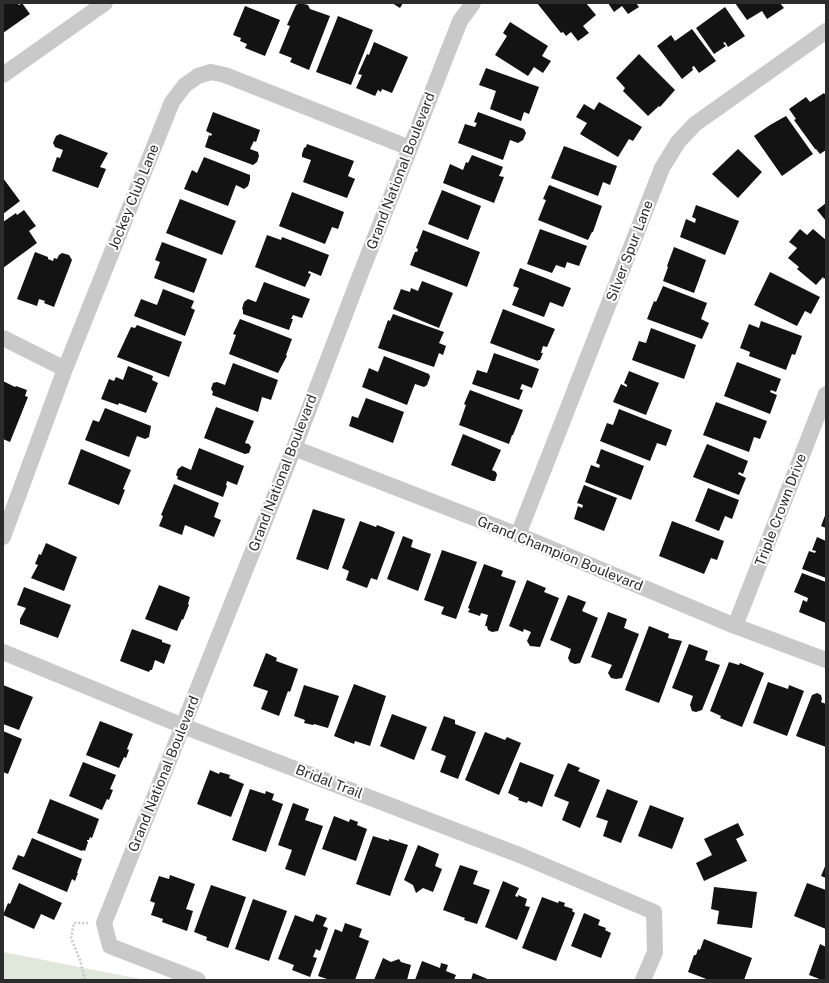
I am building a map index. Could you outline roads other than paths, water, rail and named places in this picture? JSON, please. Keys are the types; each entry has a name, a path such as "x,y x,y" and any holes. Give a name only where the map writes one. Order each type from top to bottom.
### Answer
{"street":[{"path":"3,75 105,3"},
{"name":"Grand National Boulevard","path":"198,980 110,946 104,923 294,448 460,21 472,3"},
{"name":"Silver Spur Lane","path":"518,535 662,168 678,142 695,124 826,31"},
{"name":"Jockey Club Lane","path":"3,537 65,369 172,102 185,85 198,76 211,72 225,75 410,148"},
{"path":"3,338 65,369"},
{"name":"Triple Crown Drive","path":"735,626 826,394"},
{"name":"Grand Champion Boulevard","path":"294,448 518,535 735,626 826,660"},
{"name":"Bridal Trail","path":"3,652 183,726 522,856 654,912 655,952 643,980"}]}
